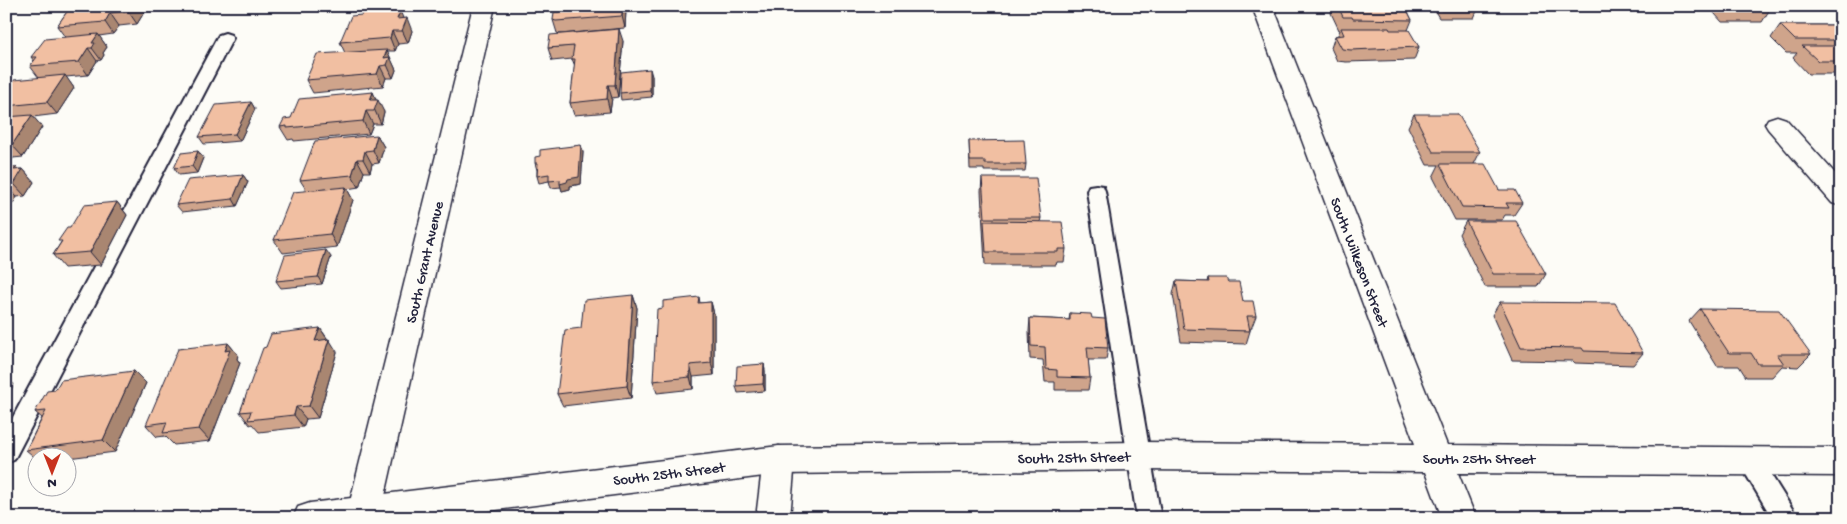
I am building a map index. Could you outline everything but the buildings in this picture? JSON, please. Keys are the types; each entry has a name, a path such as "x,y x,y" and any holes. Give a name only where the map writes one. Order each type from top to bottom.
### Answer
{"street":[{"name":"South Grant Avenue","path":"364,514 484,6"},
{"name":"South Wilkeson Street","path":"1262,6 1459,518"},
{"path":"1777,124 1841,197"},
{"name":"South 25th Street","path":"310,518 364,514 779,460 1140,456 1841,462"},
{"path":"773,518 779,460"}],"lane":[{"path":"6,453 225,38"},
{"path":"1096,191 1149,518"},
{"path":"1750,461 1786,518"}]}
